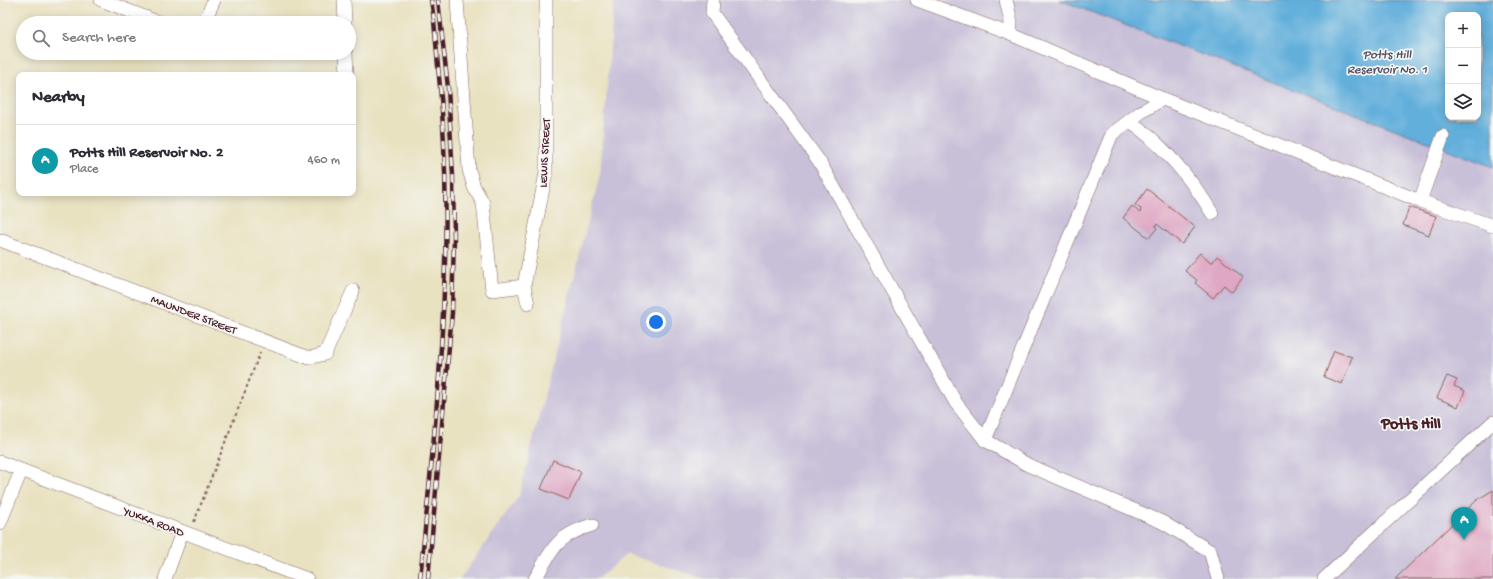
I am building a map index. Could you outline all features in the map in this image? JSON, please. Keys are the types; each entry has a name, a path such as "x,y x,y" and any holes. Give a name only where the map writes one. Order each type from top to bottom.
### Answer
{"street":[{"path":"101,0 142,16"},
{"path":"207,16 214,0"},
{"path":"344,0 345,16"},
{"path":"457,0 469,170 474,187 483,204 492,290 524,286"},
{"name":"LEWIS STREET","path":"528,304 524,286 546,173 546,0"},
{"path":"713,0 712,13 819,161 956,403 985,440 1028,465 1162,522 1210,551 1218,579"},
{"path":"917,0 1010,34 1163,99 1420,201 1493,226"},
{"path":"1006,0 1011,22 1010,34"},
{"path":"346,60 347,72"},
{"path":"985,440 1112,134 1163,99"},
{"path":"1129,121 1143,130 1158,144 1203,197 1212,213"},
{"path":"1420,201 1443,136"},
{"name":"MAUNDER STREET","path":"0,240 309,358 325,354 353,291"},
{"path":"1324,579 1493,422"},
{"name":"YUKKA ROAD","path":"0,462 307,579"},
{"path":"0,523 21,471"},
{"path":"535,579 560,539 592,525"},
{"path":"165,579 186,533"}],"path":[{"path":"186,533 265,341"}],"shaded area":[{"path":"614,0 1493,0 1493,579 705,579 627,554 597,579 460,579 519,496 600,174"}],"water":[{"name":"Potts Hill Reservoir No. 1","path":"1060,0 1493,0 1493,167"}],"building":[{"path":"1147,189 1195,227 1182,244 1157,224 1155,226 1157,228 1149,238 1123,218 1132,206 1140,213 1141,209 1135,205"},
{"path":"1409,207 1436,216 1429,235 1403,225"},
{"path":"1200,253 1212,263 1217,256 1243,277 1232,292 1224,285 1213,298 1195,283 1197,280 1185,271"},
{"path":"1334,351 1352,357 1342,384 1324,377"},
{"path":"1447,376 1457,380 1454,386 1465,391 1458,407 1437,398"},
{"path":"553,460 581,472 569,500 541,489"},
{"path":"1493,490 1493,579 1395,579 1477,500"}],"railway":[{"path":"420,579 433,451 445,259 446,195 443,130 434,16 431,0"},
{"path":"428,579 452,313 454,238 453,176 448,88 438,0"}],"place":[{"name":"Potts Hill Reservoir No. 2","path":"1464,540"}],"district":[{"name":"Potts Hill","path":"1411,422"}]}
